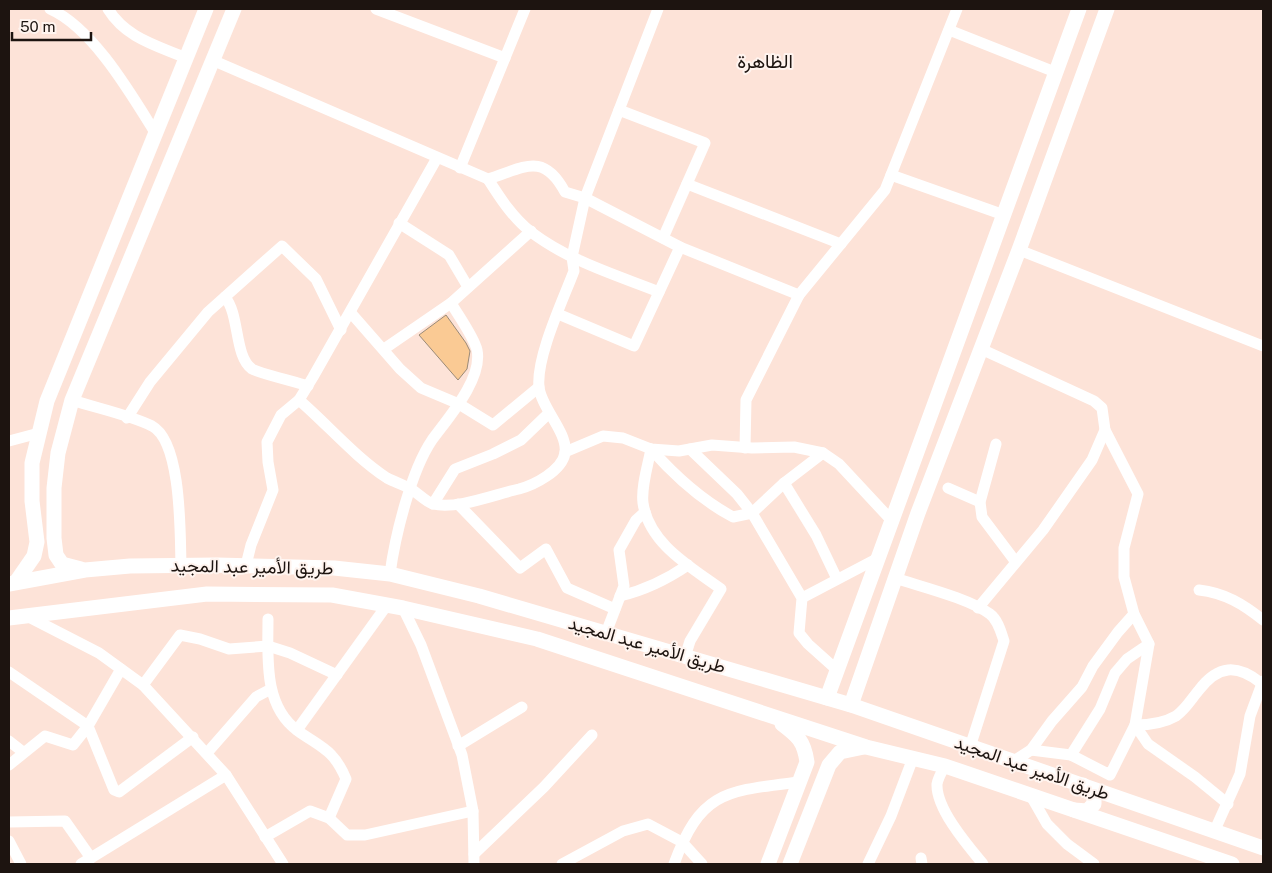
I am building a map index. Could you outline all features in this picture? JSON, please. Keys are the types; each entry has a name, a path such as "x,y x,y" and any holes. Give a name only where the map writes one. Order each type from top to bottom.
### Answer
{"main road":[{"path":"12,583 34,556 37,542 32,502 32,463 47,401 206,9"},
{"path":"85,570 62,564 56,555 54,538 54,488 58,453 72,400 234,9"},
{"path":"827,698 893,522 1079,9"},
{"path":"851,705 895,578 1020,250 1107,9"},
{"path":"1004,213 1030,220"},
{"name":"طريق الأمير عبد المجيد","path":"12,583 85,570 181,565 334,568 390,574 479,596 851,705 1263,848"},
{"name":"طريق الأمير عبد المجيد","path":"9,618 207,594 332,595 403,608 537,639 772,717 866,746 945,766 1232,864"},
{"path":"768,864 806,762 804,746 795,734 772,717"},
{"path":"790,864 829,765 840,752 866,746"},
{"path":"1070,810 1087,811 1094,804 1094,796 1082,785"}],"street":[{"path":"50,9 65,15 81,29 135,99 156,134"},
{"path":"108,9 118,24 125,29 141,39 186,58"},
{"path":"376,9 505,58"},
{"path":"460,168 524,9"},
{"path":"299,400 371,465 388,478 411,489 433,504 458,504 527,487 549,474 562,460 565,452 563,441 539,387 541,364 574,271 572,257 585,198 658,9"},
{"path":"745,448 746,400 799,295 885,190 957,9"},
{"path":"949,30 1055,72"},
{"path":"212,60 488,179 503,203 530,231 572,257 659,292"},
{"path":"619,110 705,143 663,238"},
{"path":"246,566 251,546 273,490 268,462 268,442 281,415 299,400 308,386 437,158"},
{"path":"488,179 534,165 548,168 558,178 565,192 585,198 680,247 799,295"},
{"path":"891,175 1004,213"},
{"path":"687,184 841,244"},
{"path":"399,223 449,255 468,287"},
{"path":"384,350 451,303 530,231"},
{"path":"127,418 150,382 208,312 282,246 316,279 341,330"},
{"path":"558,314 634,346 680,247"},
{"path":"1020,250 1263,346"},
{"path":"225,296 235,318 243,356 252,369 308,386"},
{"path":"390,574 394,543 411,489 430,442 459,404 476,367 477,349 451,303"},
{"path":"351,313 421,388 459,404 493,425 539,387"},
{"path":"981,349 1094,402 1102,408 1105,430 1138,494 1124,548 1124,577 1134,614 1149,644 1135,724 1110,775 1071,755 1032,750"},
{"path":"72,400 154,427 167,443 177,480 181,565"},
{"path":"433,504 455,469 493,454 521,440 549,413"},
{"path":"978,608 1015,562 1025,553 1056,512 1092,460 1105,430"},
{"path":"9,441 39,433"},
{"path":"565,452 604,436 623,438 651,449 679,451 712,445 745,448 794,447 823,453 839,464 893,522"},
{"path":"996,444 980,502 982,517 1015,562"},
{"path":"651,449 672,473 712,506 733,517 752,513 784,483 823,453"},
{"path":"651,449 643,501 647,520 661,542 721,589 690,641 685,656"},
{"path":"690,449 737,494 752,513 802,598 799,633 808,644 837,670"},
{"path":"784,483 808,520 837,579"},
{"path":"948,488 980,502"},
{"path":"458,504 520,568 546,549 567,588 615,609"},
{"path":"606,633 624,586 619,550 636,520 645,512"},
{"path":"802,598 880,557"},
{"path":"620,596 642,591 688,565"},
{"path":"895,578 991,614 1000,627 1004,641 970,747"},
{"path":"1200,590 1216,592 1241,603 1263,620"},
{"path":"296,730 387,605"},
{"path":"403,608 421,646 458,746 474,811 474,859"},
{"path":"1012,762 1032,750 1052,721 1082,687 1093,666 1134,614"},
{"path":"25,616 99,653 143,685 193,737 226,775 282,864"},
{"path":"268,619 271,689 281,714 296,730 324,747 339,762 346,779 329,818"},
{"path":"143,685 180,635 200,639 228,649 268,646 290,653 337,675"},
{"path":"1071,755 1100,709 1115,673 1127,659 1149,644"},
{"path":"1135,724 1152,725 1176,716 1190,703 1211,676 1230,668 1248,672 1262,682 1259,696 1250,716 1240,774 1214,832"},
{"path":"9,765 45,736 73,745 88,726 122,669"},
{"path":"9,672 88,726 114,790 118,792 193,737"},
{"path":"207,753 256,697 271,689"},
{"path":"458,746 522,706"},
{"path":"1135,724 1148,744 1195,777 1228,804"},
{"path":"474,859 592,735"},
{"path":"9,741 23,752"},
{"path":"868,864 913,758"},
{"path":"945,766 937,783 941,802 950,819 983,864"},
{"path":"9,822 65,821 86,861 226,775"},
{"path":"674,864 682,842 700,812 716,800 734,792 799,782"},
{"path":"1031,796 1047,824 1068,844 1094,864"},
{"path":"265,837 310,811 329,818 347,835 365,835 474,811"},
{"path":"562,864 623,831 648,824 682,842 702,864"},
{"path":"9,841 22,864"}],"building":[{"path":"446,315 470,351 467,369 458,380 419,335"}],"district":[{"name":"الظاهرة","path":"765,61"}]}
